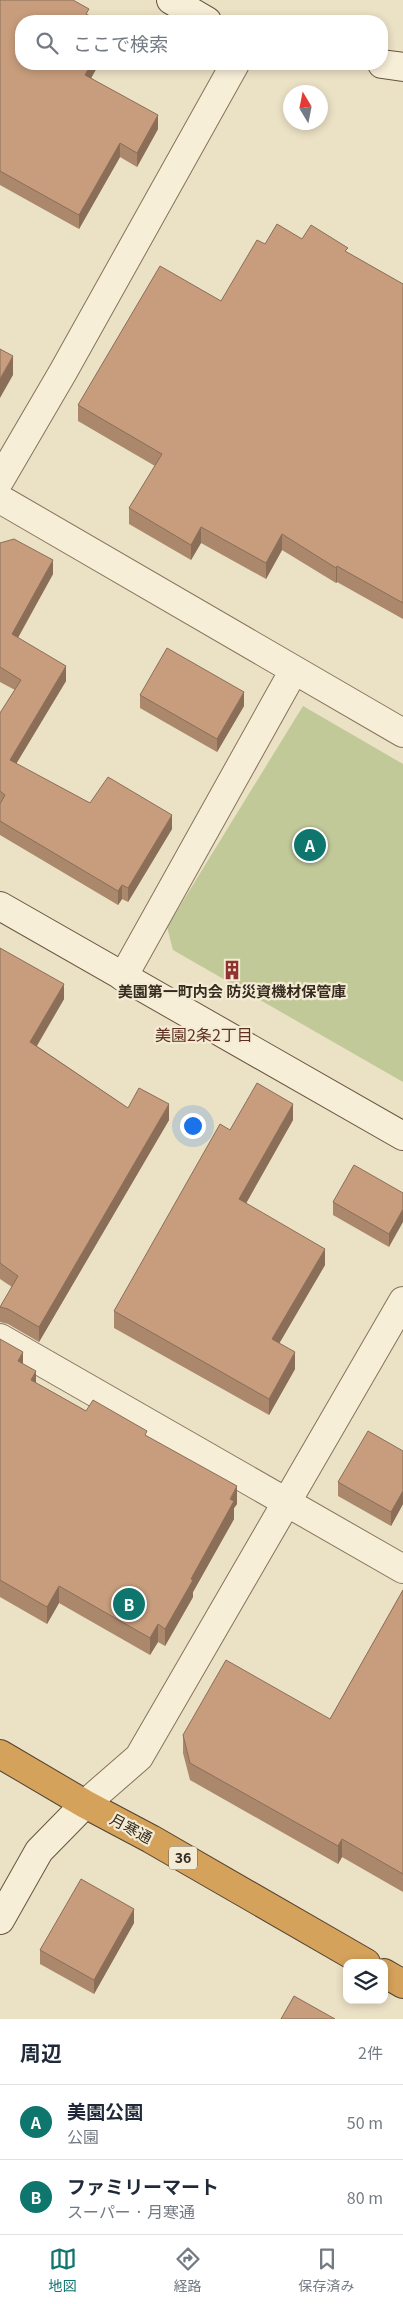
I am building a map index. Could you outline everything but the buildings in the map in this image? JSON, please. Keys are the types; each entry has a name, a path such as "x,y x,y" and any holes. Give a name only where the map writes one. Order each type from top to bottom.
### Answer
{"highway":[{"name":"月寒通","path":"0,1754 359,1959"},
{"path":"388,1975 403,1984"}],"street":[{"path":"171,0 197,15"},
{"path":"388,65 403,67"},
{"path":"0,480 63,372 232,70"},
{"path":"0,498 403,733"},
{"path":"123,976 294,670"},
{"path":"0,906 403,1136"},
{"path":"0,1920 39,1852 85,1804 139,1758 403,1301"},
{"path":"0,1338 403,1569"}],"green space":[{"path":"303,706 403,764 403,1082 173,950 167,927"}],"place":[{"name":"美園公園","path":"310,845"},
{"name":"美園第一町内会 防災資機材保管庫","path":"232,970"},
{"name":"ファミリーマート","path":"129,1604"}],"district":[{"name":"美園2条2丁目","path":"204,1035"}]}
